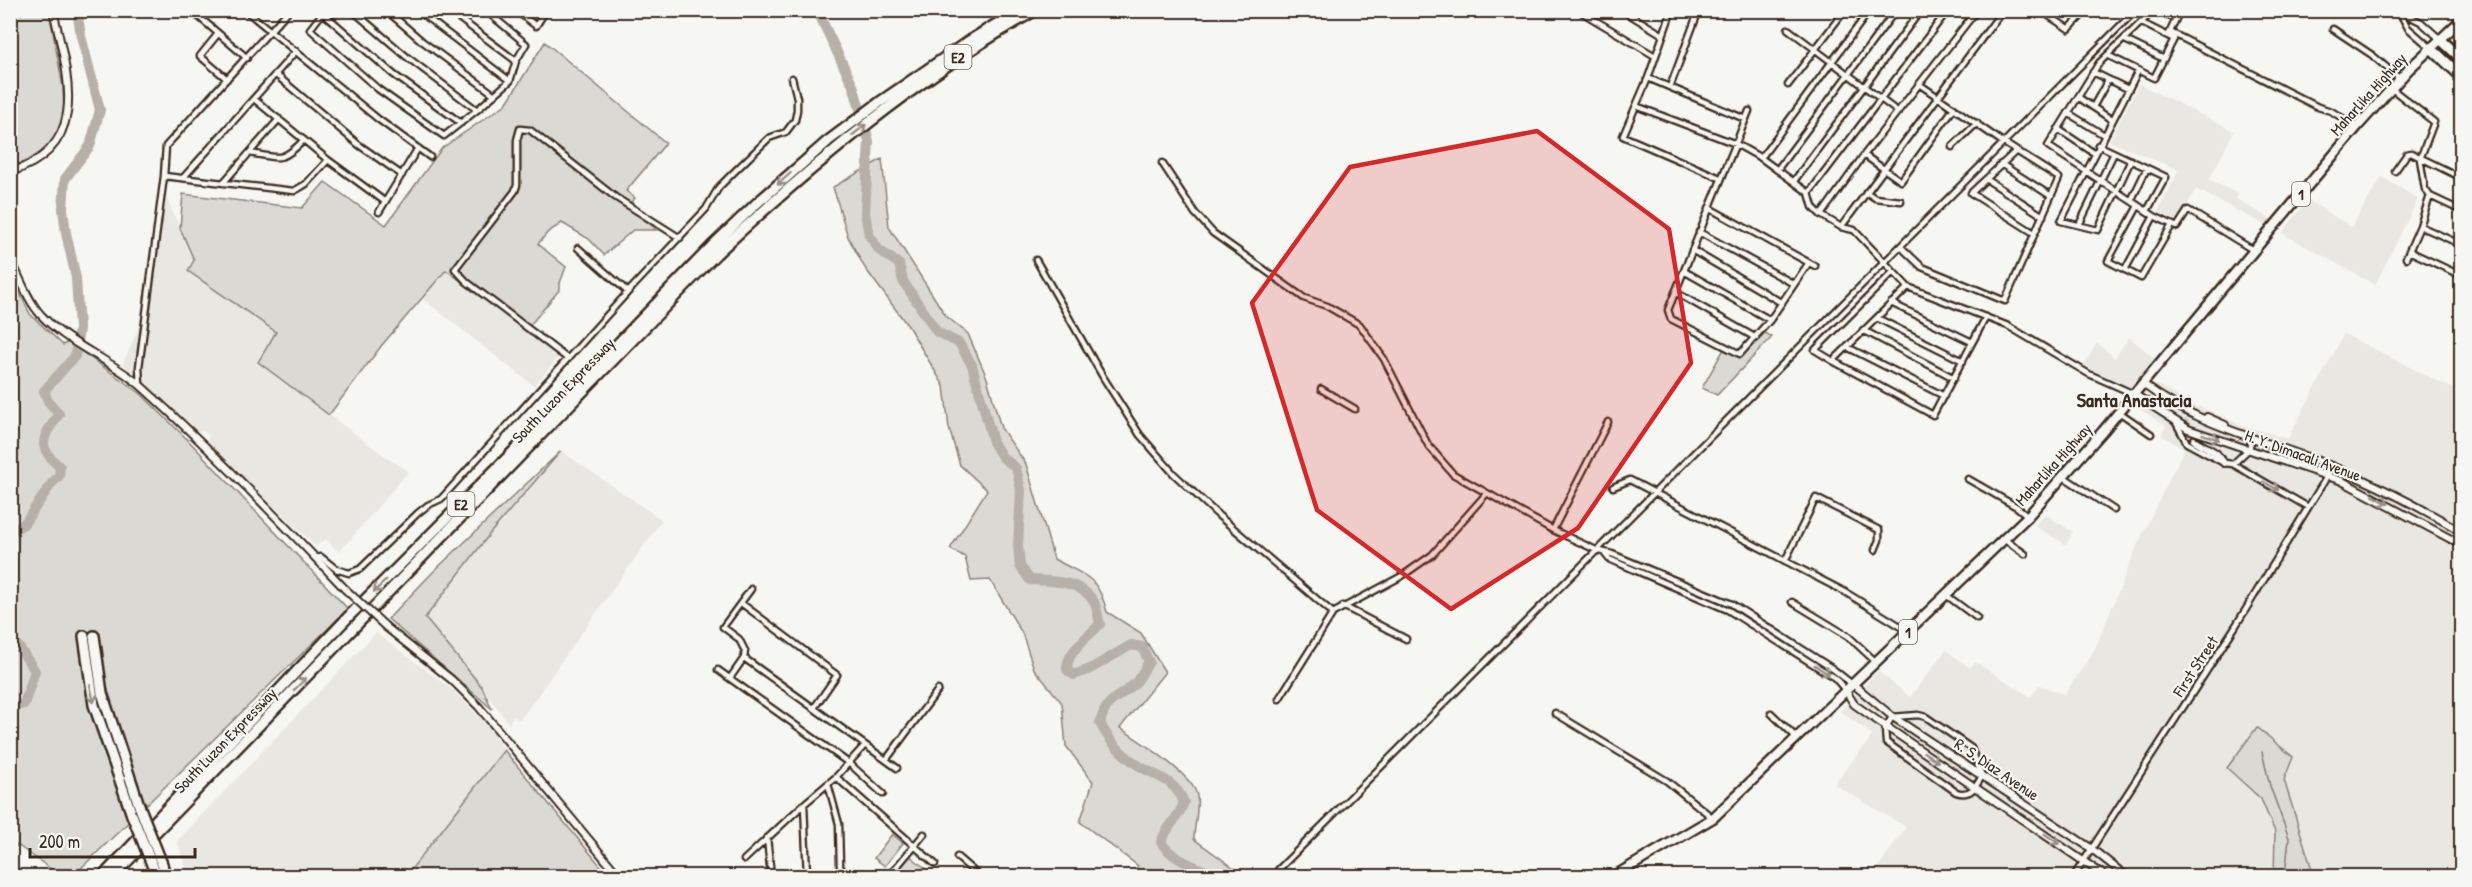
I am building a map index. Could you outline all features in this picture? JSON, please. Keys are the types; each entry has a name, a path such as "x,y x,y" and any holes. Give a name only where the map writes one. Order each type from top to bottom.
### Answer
{"highway":[{"name":"South Luzon Expressway","path":"113,876 716,254 796,180 833,151 883,105 953,51 1019,10"},
{"name":"South Luzon Expressway","path":"103,876 351,614 516,449 689,269 756,204 828,141 1036,10"},
{"name":"Maharlika Highway","path":"1615,876 1713,818 2028,516 2143,384 2357,127 2431,48 2462,19"},
{"path":"2440,39 2462,59"},
{"path":"2431,48 2462,77"},
{"path":"157,871 140,808 102,693 89,636 88,678 94,705 132,815 157,871 165,876"}],"street":[{"path":"10,172 41,159 57,141 64,126 69,82 53,10"},
{"path":"191,10 247,58"},
{"path":"245,10 378,118 430,157"},
{"path":"140,386 139,367 166,146 289,10"},
{"path":"352,10 407,57 477,110"},
{"path":"386,10 422,41 495,95"},
{"path":"417,10 510,81"},
{"path":"448,10 516,62"},
{"path":"461,123 393,74 324,12 310,29 378,89 444,136 461,123 477,110 510,81 516,62 526,44 485,10"},
{"path":"515,10 536,26 546,10"},
{"path":"1578,10 1655,56"},
{"path":"1622,10 1663,35"},
{"path":"1662,10 1671,13 1648,78 1623,136 1720,178"},
{"path":"1670,87 1699,10"},
{"path":"1775,10 1784,10"},
{"path":"1788,86 1845,10"},
{"path":"1761,158 1870,10"},
{"path":"1777,170 1896,10"},
{"path":"1794,182 1921,10"},
{"path":"1809,193 1948,10"},
{"path":"1821,215 1864,155 1977,10"},
{"path":"1841,227 2004,10"},
{"path":"2040,10 2069,29 2084,11"},
{"path":"1278,870 2136,10"},
{"path":"2176,19 2156,10 2109,56 2098,63 2048,146 2154,216 2177,227 2188,210 2253,250"},
{"path":"2169,34 2180,10"},
{"path":"2398,12 2421,22 2440,39"},
{"path":"2398,12 2414,33 2431,48"},
{"path":"2414,33 2421,22"},
{"path":"2142,23 2318,107 2331,111 2357,127"},
{"path":"1788,28 1898,112"},
{"path":"2333,29 2366,51 2400,80"},
{"path":"217,34 200,56 227,79"},
{"path":"2109,56 2154,78 2174,39 2169,34"},
{"path":"2125,40 2164,58"},
{"path":"183,178 296,51"},
{"path":"2131,160 2098,230 2061,221 2098,145 2139,71"},
{"path":"2093,72 2128,89"},
{"path":"275,74 359,145 402,175"},
{"path":"315,558 321,557 336,568 349,573 360,569 418,513 441,499 706,209 719,187 733,172 769,138 786,132 795,120 797,98 792,78"},
{"path":"1648,78 1745,119"},
{"path":"2093,107 2108,80"},
{"path":"1901,247 1922,267 2005,301 2059,178 1919,84"},
{"path":"2392,89 2434,122 2420,159 2425,189 2430,196 2462,211"},
{"path":"2078,97 2112,120"},
{"path":"254,99 328,160 384,201"},
{"path":"1636,106 1736,144 1761,158 1809,193 1813,207 1821,215 1841,227 1854,230 1908,287 2008,326 2089,374 2134,394"},
{"path":"1864,155 1882,170 1901,181 1954,108"},
{"path":"1749,111 1668,310 1671,319 1740,354 1770,320 1808,264"},
{"path":"2068,113 2104,135"},
{"path":"223,183 279,119"},
{"path":"1952,147 1977,123"},
{"path":"568,359 467,282 455,269 515,191 517,140 520,129 530,130 615,197 680,237"},
{"path":"2058,129 2094,153"},
{"path":"250,153 280,158 290,155 304,140"},
{"path":"2098,145 2166,177 2147,212"},
{"path":"379,212 418,148"},
{"path":"2016,150 1971,193 2034,233"},
{"path":"2079,225 2114,153"},
{"path":"2395,171 2407,154 2411,153 2462,178"},
{"path":"164,176 294,191 306,184 328,160"},
{"path":"1162,163 1195,213 1213,233 1304,298 1327,306 1360,325 1384,359 1416,424 1440,461 1453,474 1552,530 1605,554 1609,558 1728,609 1850,688"},
{"path":"2001,164 2051,196"},
{"path":"2131,201 2147,168"},
{"path":"1986,179 2043,216"},
{"path":"1866,192 1875,198 1901,201"},
{"path":"2406,258 2430,196"},
{"path":"2138,206 2108,261 2141,278 2172,225"},
{"path":"1709,208 1815,266"},
{"path":"2125,270 2154,216"},
{"path":"2420,226 2462,245"},
{"path":"1699,232 1794,284"},
{"path":"578,248 628,292"},
{"path":"1692,250 1782,303"},
{"path":"2409,251 2462,276"},
{"path":"10,259 33,305 42,316 73,341 140,386 202,443 369,611 452,680 479,707 619,876"},
{"path":"1036,260 1121,408 1140,435 1174,474 1332,613"},
{"path":"1684,271 1770,320"},
{"path":"1893,272 1815,350 1933,415 1986,317"},
{"path":"1833,361 1908,287"},
{"path":"1675,292 1756,338"},
{"path":"1892,303 1972,342"},
{"path":"1876,318 1963,361"},
{"path":"1863,330 1954,378"},
{"path":"1847,347 1944,396"},
{"name":"H. Y. Dimacali Avenue","path":"2143,384 2206,422 2373,482 2460,531"},
{"path":"1321,389 1354,410"},
{"name":"H. Y. Dimacali Avenue","path":"2134,394 2187,429 2328,475 2462,545"},
{"path":"2159,411 2168,400"},
{"path":"2119,412 2151,434"},
{"path":"2207,417 2238,432"},
{"path":"2175,421 2187,443 2224,463 2234,464 2308,507"},
{"path":"1552,530 1608,422"},
{"path":"2234,464 2249,449 2252,437"},
{"path":"2194,440 2216,453 2224,463"},
{"name":"First Street","path":"2074,876 2235,627 2328,475 2331,466"},
{"path":"2064,477 2114,510"},
{"path":"1968,479 2017,507 2028,516"},
{"path":"1613,487 1630,480 1654,495 1850,595 1908,631"},
{"path":"1279,699 1332,613 1402,576 1432,555 1487,493"},
{"path":"1785,561 1816,498 1879,530 1879,540 1875,550"},
{"path":"2453,539 2460,531"},
{"path":"2004,539 2025,554"},
{"path":"1605,554 1612,554 1732,604 1833,669 1850,688"},
{"path":"730,678 744,658 745,651 739,639 723,627 751,589"},
{"path":"1946,595 1977,618"},
{"path":"1792,602 1848,636 1876,662"},
{"path":"741,603 837,675 814,708"},
{"path":"1343,606 1406,639"},
{"path":"744,658 897,768"},
{"path":"718,670 850,764 883,794"},
{"name":"R. S. Diaz Avenue","path":"1850,688 2092,849 2126,876"},
{"name":"R. S. Diaz Avenue","path":"1850,688 1854,704 2105,876"},
{"path":"886,760 938,690"},
{"path":"1555,713 1667,781 1713,818"},
{"path":"1772,713 1797,738"},
{"path":"1922,715 1968,745 1973,751 1982,776 1976,787 1963,794 1952,789 1890,746 1884,738 1886,727 1893,717 1922,715"},
{"path":"744,860 850,764 865,745"},
{"path":"836,777 935,864"},
{"path":"828,784 839,824 840,867 847,876"},
{"path":"804,804 807,876"},
{"path":"2019,817 2027,806"},
{"path":"889,876 924,834"},
{"path":"767,838 771,876"},
{"path":"957,857 980,876"}],"highlighted area":[{"path":"1537,131 1669,229 1691,363 1578,528 1451,609 1317,510 1252,303 1350,167"}],"shaded area":[{"path":"10,11 49,11 63,87 64,111 59,130 39,158 11,166"},
{"path":"545,42 666,143 626,191 635,198 628,206 657,230 633,230 604,255 589,239 562,223 548,232 538,244 566,267 560,289 526,330 446,270 382,345 329,415 258,362 276,332 188,271 194,260 180,228 183,194 302,208 325,182 386,225 442,148 506,104"},
{"path":"2139,84 2234,131 2209,180 2238,194 2236,199 2272,220 2267,226 2196,189 2178,221 2158,212 2179,170 2109,141"},
{"path":"882,159 889,227 946,316 968,334 987,378 1001,428 1026,464 1054,559 1094,583 1107,612 1141,633 1165,672 1120,728 1164,759 1187,779 1197,796 1194,839 1242,876 1130,876 1138,866 1080,822 1093,782 1066,746 1062,703 1034,669 1022,633 990,580 971,581 965,557 950,549 987,490 960,465 949,428 944,386 908,326 865,268 848,237 833,187"},
{"path":"2382,177 2418,199 2375,285 2282,233 2308,200 2351,227"},
{"path":"164,192 194,260 188,271 276,332 257,361 390,460 409,471 339,552 326,539 316,546 207,444 209,435 203,431 196,432 123,364 152,297"},
{"path":"446,270 560,355 534,386 422,298"},
{"path":"10,273 30,314 63,345 68,342 140,393 187,439 348,609 73,876 61,876 17,845 11,853"},
{"path":"1765,333 1772,337 1717,395 1702,388 1724,349 1741,357"},
{"path":"2344,334 2461,393 2461,876 2314,876 2284,780 2227,768 2261,799 2275,832 2274,876 1872,876 1906,827 1834,784 1873,735 1840,711 1878,671 1910,697 1946,650 1970,668 1975,662 2031,697 2039,685 2065,694 2095,649 2138,544 2184,449 2161,435 2166,426 2137,407 2158,385 2197,408 2198,406 2244,426 2288,439"},
{"path":"2129,337 2154,358 2132,387 2115,382 2084,365 2097,343 2115,358"},
{"path":"561,451 662,520 520,720 513,716 509,724 482,687 425,618 492,531"},
{"path":"561,451 492,531 425,618 482,687 492,709 388,619 433,572"},
{"path":"2045,514 2073,532 2066,545 2035,526"},
{"path":"376,633 455,692 489,727 504,750 406,876 189,876 177,841"},
{"path":"2257,727 2293,757 2284,780 2314,876 2274,876 2275,832 2261,799 2227,768"},
{"path":"504,750 609,876 406,876"},
{"path":"892,834 903,843 885,866 874,858"},
{"path":"910,856 930,872 928,876 897,876 895,874"}],"waterway":[{"path":"10,532 24,524 59,476 60,467 52,460 44,447 46,435 59,414 48,401 44,391 75,356 79,329 76,278 63,209 65,179 90,146 100,110 81,36 77,10"},
{"path":"817,10 854,88 869,141 865,213 869,235 879,250 899,264 903,281 937,332 959,343 972,365 993,442 1002,457 1016,468 1021,490 1018,546 1020,566 1030,580 1055,581 1072,585 1087,593 1096,605 1100,624 1074,651 1067,670 1074,675 1090,669 1131,645 1142,647 1149,662 1136,682 1110,702 1100,723 1107,736 1121,752 1138,765 1165,780 1176,789 1184,802 1161,842 1166,849 1179,859 1217,876"},
{"path":"10,640 19,647 35,671 24,704 10,708"},
{"path":"2262,752 2270,786 2289,838 2285,876"}],"tunnel":[{"path":"2194,440 2186,432 2187,421 2196,414 2207,417"}],"district":[{"name":"Santa Anastacia","path":"2134,399"}]}
